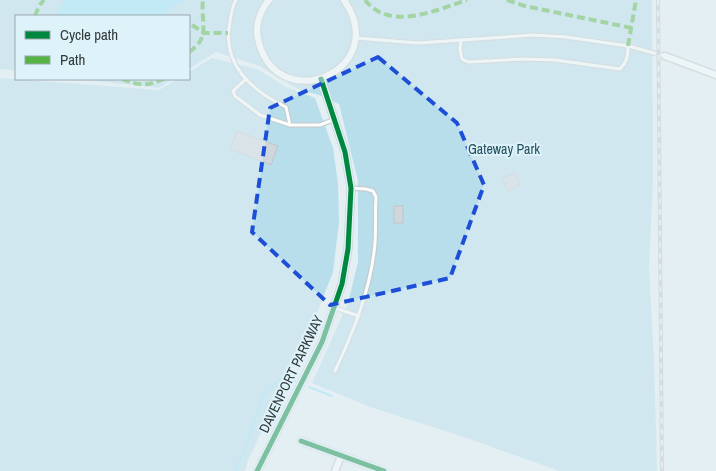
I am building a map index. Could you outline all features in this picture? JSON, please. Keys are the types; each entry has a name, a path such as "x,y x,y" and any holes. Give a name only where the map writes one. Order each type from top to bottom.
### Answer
{"street":[{"path":"269,0 259,17 257,28 261,52 267,62 286,77 309,81 331,75 348,59 353,49 356,38 355,24 351,10 344,0"},
{"path":"665,56 716,75"},
{"name":"DAVENPORT PARKWAY","path":"257,471 322,342 342,284 348,249 351,188 345,152 321,79"},
{"path":"301,441 384,471"},
{"path":"335,471 341,456"}],"lane":[{"path":"236,0 228,33 230,52 238,71 267,98 286,108 290,125"},
{"path":"356,38 418,42 534,35 566,37 628,46 665,56"},
{"path":"461,40 460,50 462,59 468,62 555,60 620,69 625,64 628,46"},
{"path":"246,79 233,91 234,96 260,115 290,125 320,125 335,119"},
{"path":"335,371 359,316 372,269 375,242 376,197 373,191 351,188"},
{"path":"335,308 359,316"}],"highlighted area":[{"path":"378,57 457,123 484,185 450,278 330,305 252,232 270,108"}],"green space":[{"name":"Gateway Park","path":"0,0 652,0 653,179 649,268 657,471 559,471 467,438 370,407 312,383 348,303 358,262 358,181 339,104 319,95 298,89 259,66 216,52 190,68 190,15 15,15 15,71 0,69"},
{"path":"212,58 257,69 286,87 315,98 333,148 338,183 339,223 333,272 307,338 248,460 245,471 0,471 0,78 159,90 176,80 190,80 190,71"},
{"path":"87,80 171,80 159,88"}],"water":[{"path":"68,0 183,0 172,7 166,15 55,15 64,2"}],"building":[{"path":"237,131 278,146 271,165 230,149"},
{"path":"515,173 520,185 508,191 502,178"},
{"path":"394,206 403,206 403,223 394,223"}],"waterway":[{"path":"236,471 265,393 278,382 286,380 295,381"},
{"path":"309,387 332,396"}],"railway":[{"path":"658,0 662,471"}],"marked path":[{"path":"35,15 44,0"},
{"path":"190,51 196,46 203,34 203,0"},
{"path":"365,0 375,10 387,15 400,17 428,13 467,0"},
{"path":"507,0 525,6 632,28"},
{"path":"628,46 636,0"},
{"path":"192,25 204,33 228,33"},
{"path":"125,80 143,84 161,80"}],"cycle path":[{"path":"257,471 322,342 342,284 348,249 351,188 345,152 321,79"},
{"path":"301,441 384,471"}]}
